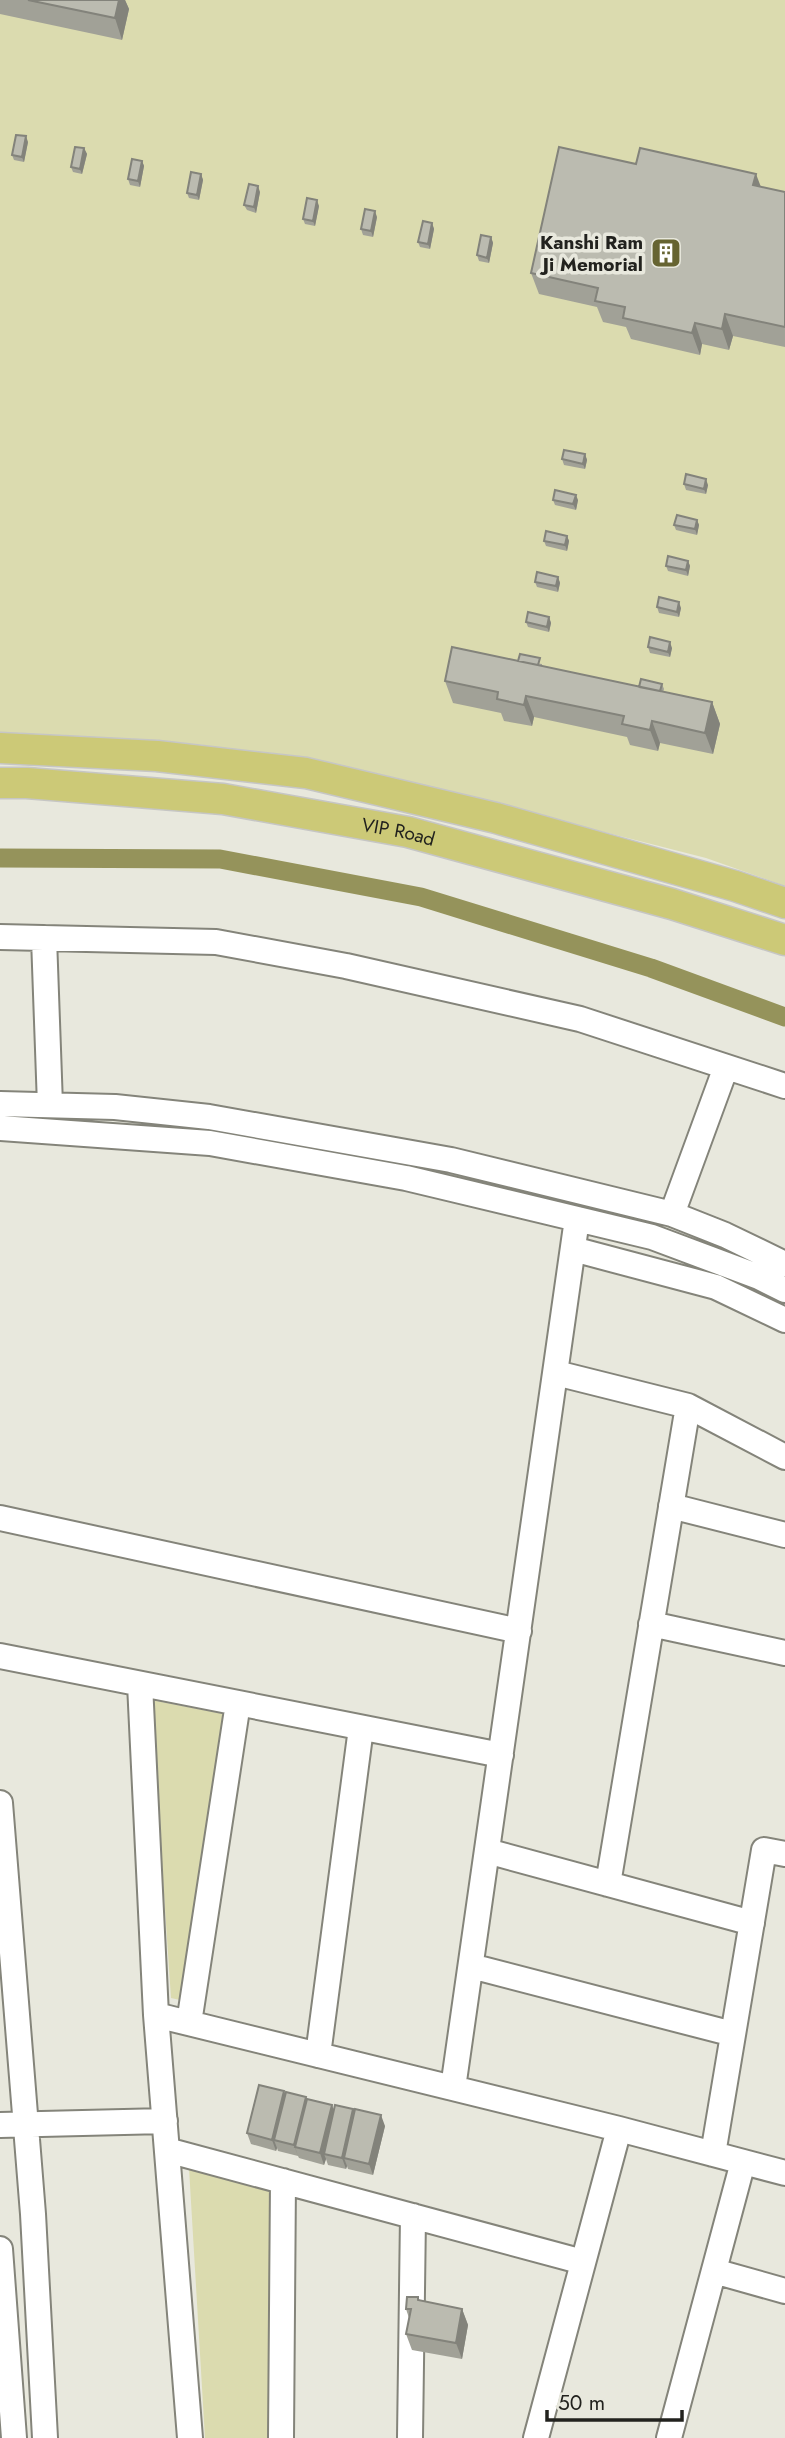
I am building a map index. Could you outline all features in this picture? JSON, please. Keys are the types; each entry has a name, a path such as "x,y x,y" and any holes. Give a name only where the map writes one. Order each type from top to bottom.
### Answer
{"main road":[{"name":"VIP Road","path":"0,748 157,756 306,773 496,818 735,886 785,903"},
{"name":"VIP Road","path":"0,783 223,799 408,832 672,904 785,940"}],"street":[{"path":"0,937 216,942 333,963 580,1019 785,1086"},
{"path":"44,938 50,1105"},
{"path":"672,1214 726,1067"},
{"path":"0,1104 115,1107 236,1122 451,1160 672,1214 725,1235 785,1264"},
{"path":"0,1128 210,1143 407,1178 652,1237 759,1277 785,1290"},
{"path":"453,2088 577,1219"},
{"path":"573,1248 716,1287 785,1320"},
{"path":"556,1373 688,1406 785,1457"},
{"path":"608,1884 688,1406"},
{"path":"671,1506 785,1535"},
{"path":"0,1517 519,1631"},
{"path":"651,1624 785,1653"},
{"path":"0,1656 501,1755"},
{"path":"140,1684 156,2015 190,2438"},
{"path":"189,2023 238,1703"},
{"path":"318,2055 362,1728"},
{"path":"0,1803 33,2214 45,2438"},
{"path":"713,2154 764,1850 785,1854"},
{"path":"487,1851 752,1923"},
{"path":"471,1966 733,2034"},
{"path":"156,2015 619,2129 785,2173"},
{"path":"0,2125 164,2120"},
{"path":"536,2438 619,2129"},
{"path":"167,2150 583,2262"},
{"path":"669,2438 743,2162"},
{"path":"281,2438 283,2181"},
{"path":"410,2438 413,2216"},
{"path":"0,2251 14,2438"},
{"path":"714,2271 785,2291"}],"green space":[{"path":"0,0 785,0 785,886 706,858 416,784 204,745 0,732"},
{"path":"151,1700 224,1714 180,2000 171,1998"},
{"path":"189,2168 274,2193 270,2438 205,2438"}],"building":[{"path":"28,0 119,0 115,18"},
{"path":"16,135 26,136 22,157 12,155"},
{"path":"75,147 84,148 80,169 71,167"},
{"name":"Kanshi Ram Ji Memorial","path":"559,147 636,164 640,148 756,174 753,185 785,192 785,327 725,314 722,329 695,323 692,333 623,318 625,307 595,301 598,288 531,273"},
{"path":"132,159 142,161 138,181 128,179"},
{"path":"191,172 201,174 197,195 187,193"},
{"path":"249,184 258,186 254,207 244,205"},
{"path":"307,198 317,200 313,221 303,219"},
{"path":"365,209 375,211 371,231 361,229"},
{"path":"423,221 432,223 428,244 418,242"},
{"path":"481,235 491,237 487,258 477,255"},
{"path":"564,450 585,454 583,464 562,459"},
{"path":"686,474 706,479 704,489 684,484"},
{"path":"555,490 576,495 573,504 553,500"},
{"path":"677,515 697,520 695,529 674,525"},
{"path":"546,531 567,536 565,545 544,541"},
{"path":"668,556 688,561 686,570 666,566"},
{"path":"537,572 558,577 556,586 535,582"},
{"path":"659,597 679,602 677,612 657,607"},
{"path":"528,612 549,617 547,627 526,622"},
{"path":"650,637 670,642 668,652 648,647"},
{"path":"452,647 712,702 705,733 652,721 650,730 622,724 624,716 526,696 524,705 497,699 498,692 445,681"},
{"path":"520,654 540,658 538,665 518,661"},
{"path":"641,679 662,684 660,691 639,687"},
{"path":"259,2085 284,2091 272,2140 247,2133"},
{"path":"286,2092 306,2097 294,2145 274,2140"},
{"path":"307,2099 332,2105 320,2153 295,2147"},
{"path":"335,2105 353,2109 342,2158 324,2154"},
{"path":"355,2109 381,2115 369,2164 344,2158"},
{"path":"407,2297 418,2297 418,2300 462,2309 456,2343 406,2334 411,2309 406,2309"}],"waterway":[{"path":"0,858 220,859 421,897 651,968 785,1017"}],"place":[{"name":"Kanshi Ram Ji Memorial","path":"666,253"}]}
